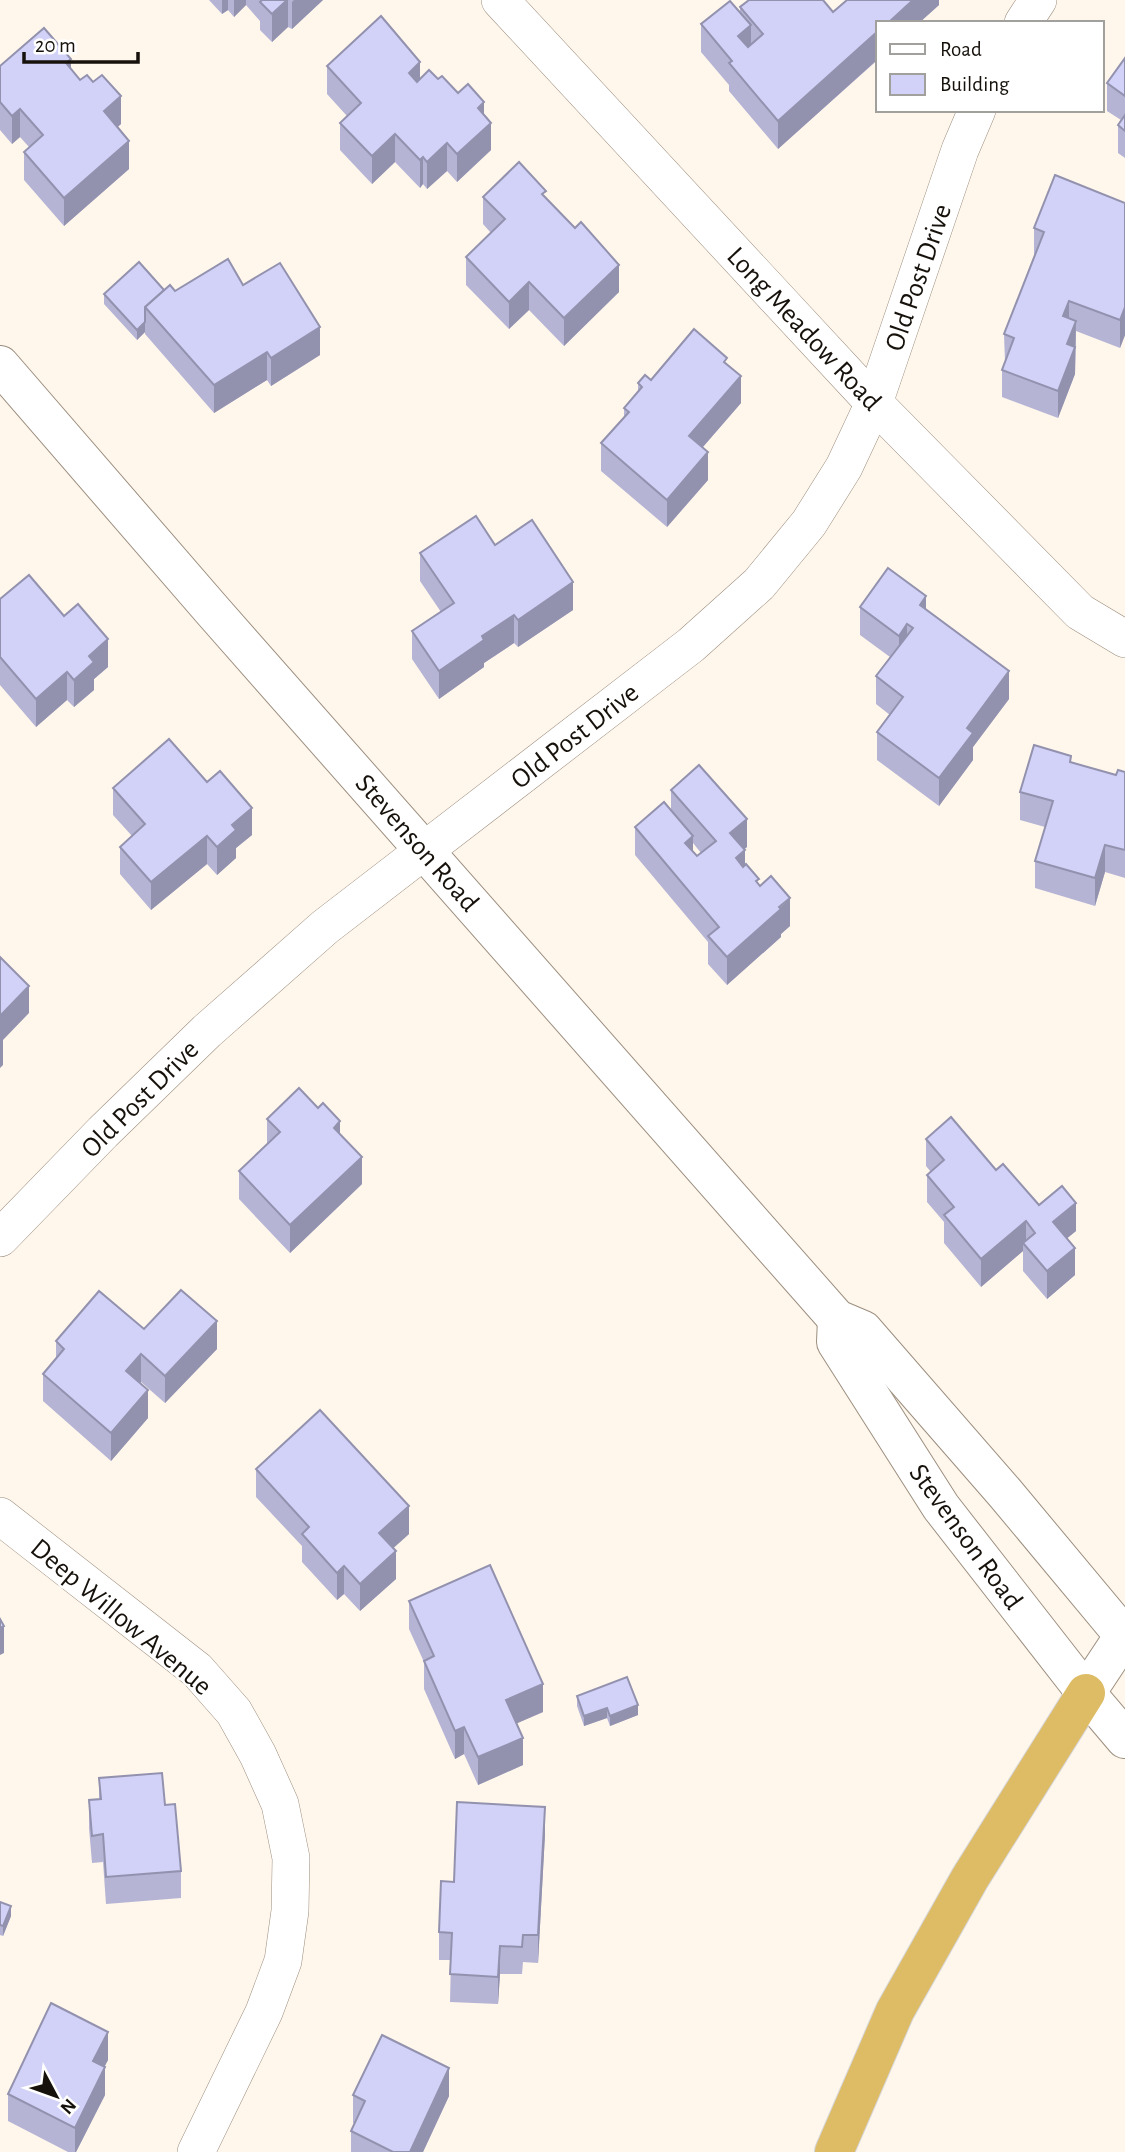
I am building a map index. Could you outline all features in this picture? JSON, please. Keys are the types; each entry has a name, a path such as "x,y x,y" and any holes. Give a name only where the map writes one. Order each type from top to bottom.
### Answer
{"highway":[{"path":"834,2152 895,2011 970,1878 1086,1693"}],"main road":[{"name":"Stevenson Road","path":"0,365 212,610 837,1319 863,1330 1125,1635"},
{"name":"Stevenson Road","path":"837,1319 836,1342 941,1507 1125,1739"},
{"path":"1086,1693 1125,1635"}],"street":[{"name":"Long Meadow Road","path":"500,0 874,403 1080,612 1125,639"},
{"path":"1024,21 1038,0"},
{"name":"Old Post Drive","path":"0,1238 103,1132 207,1031 326,927 691,645 758,584 816,512 844,467 874,403 960,150 976,112"},
{"name":"Deep Willow Avenue","path":"0,1516 197,1670 234,1712 258,1755 280,1804 291,1858 290,1911 283,1961 264,2012 196,2152"}],"building":[{"path":"287,0 272,14 260,2"},
{"path":"749,0 823,0 833,12 847,0 913,0 890,21 876,21 876,33 778,121 729,63 732,61 701,24 730,1 751,25 738,36 748,47 763,34 740,7"},
{"path":"381,16 420,62 409,73 417,82 429,70 438,79 442,76 458,93 468,84 484,102 478,108 491,123 457,154 447,143 427,162 423,157 420,160 395,134 372,156 340,123 361,103 327,66"},
{"path":"44,28 71,59 66,63 80,80 87,75 93,82 102,75 121,96 104,111 129,141 64,198 24,152 43,135 20,109 12,116 0,102 0,66"},
{"path":"1125,58 1125,96 1107,83"},
{"path":"1125,115 1125,131 1118,125"},
{"path":"519,162 546,191 542,194 575,228 581,222 619,265 564,318 529,282 509,302 466,257 505,219 483,197"},
{"path":"1055,175 1125,203 1125,307 1120,320 1069,301 1063,316 1076,321 1067,344 1075,347 1058,391 1002,370 1014,338 1004,334 1044,232 1034,228"},
{"path":"228,259 243,285 280,263 320,327 271,358 267,352 214,385 145,307 170,285 175,291"},
{"path":"139,262 164,290 145,307 145,322 137,330 104,294"},
{"path":"694,329 727,358 724,362 741,376 689,436 708,452 667,500 601,443 629,412 624,408 642,387 638,383 645,375 651,380"},
{"path":"476,516 495,545 532,520 573,582 518,620 514,615 482,636 484,640 439,671 412,631 454,603 420,553"},
{"path":"888,568 926,596 920,605 1009,671 967,728 973,733 939,778 877,732 903,697 876,676 913,628 907,624 899,636 860,607"},
{"path":"29,575 64,616 78,604 108,639 89,656 94,662 74,680 67,672 36,699 0,657 0,599"},
{"path":"169,739 207,782 220,771 252,808 232,825 236,830 217,847 207,836 151,882 120,847 145,824 113,788"},
{"path":"1034,745 1071,756 1070,762 1116,775 1118,770 1125,772 1125,850 1105,845 1095,878 1035,861 1053,801 1020,792"},
{"path":"699,765 747,819 730,833 745,850 736,858 743,867 746,864 759,879 756,881 760,886 771,876 790,898 727,957 708,936 719,927 635,827 664,802 693,836 685,843 697,856 716,841 671,790"},
{"path":"0,957 29,986 0,1016"},
{"path":"299,1088 318,1108 323,1103 340,1121 334,1128 362,1157 290,1225 239,1171 280,1132 267,1119"},
{"path":"951,1117 996,1170 1003,1164 1039,1205 1062,1186 1076,1203 1053,1222 1075,1248 1047,1271 1023,1243 1035,1233 1026,1221 981,1259 944,1215 954,1207 927,1175 944,1160 926,1139"},
{"path":"181,1290 217,1321 165,1376 141,1354 126,1371 148,1390 111,1433 43,1374 64,1349 56,1341 99,1291 144,1329"},
{"path":"320,1410 409,1506 379,1533 396,1551 360,1584 344,1566 337,1573 302,1534 309,1527 256,1469"},
{"path":"490,1565 543,1684 506,1700 523,1738 478,1757 464,1727 455,1731 424,1661 434,1656 409,1601"},
{"path":"627,1677 638,1705 610,1716 607,1708 584,1716 577,1696"},
{"path":"162,1773 165,1805 175,1804 181,1871 106,1877 103,1834 92,1836 89,1800 101,1799 99,1778"},
{"path":"457,1802 545,1807 538,1935 523,1935 522,1947 500,1946 498,1977 450,1974 452,1933 439,1932 441,1881 454,1882"},
{"path":"0,1902 11,1906 3,1926 0,1925"},
{"path":"51,2003 108,2032 93,2061 105,2067 75,2128 8,2094"},
{"path":"382,2035 449,2068 410,2152 393,2152 351,2131 365,2101 353,2095"}]}
